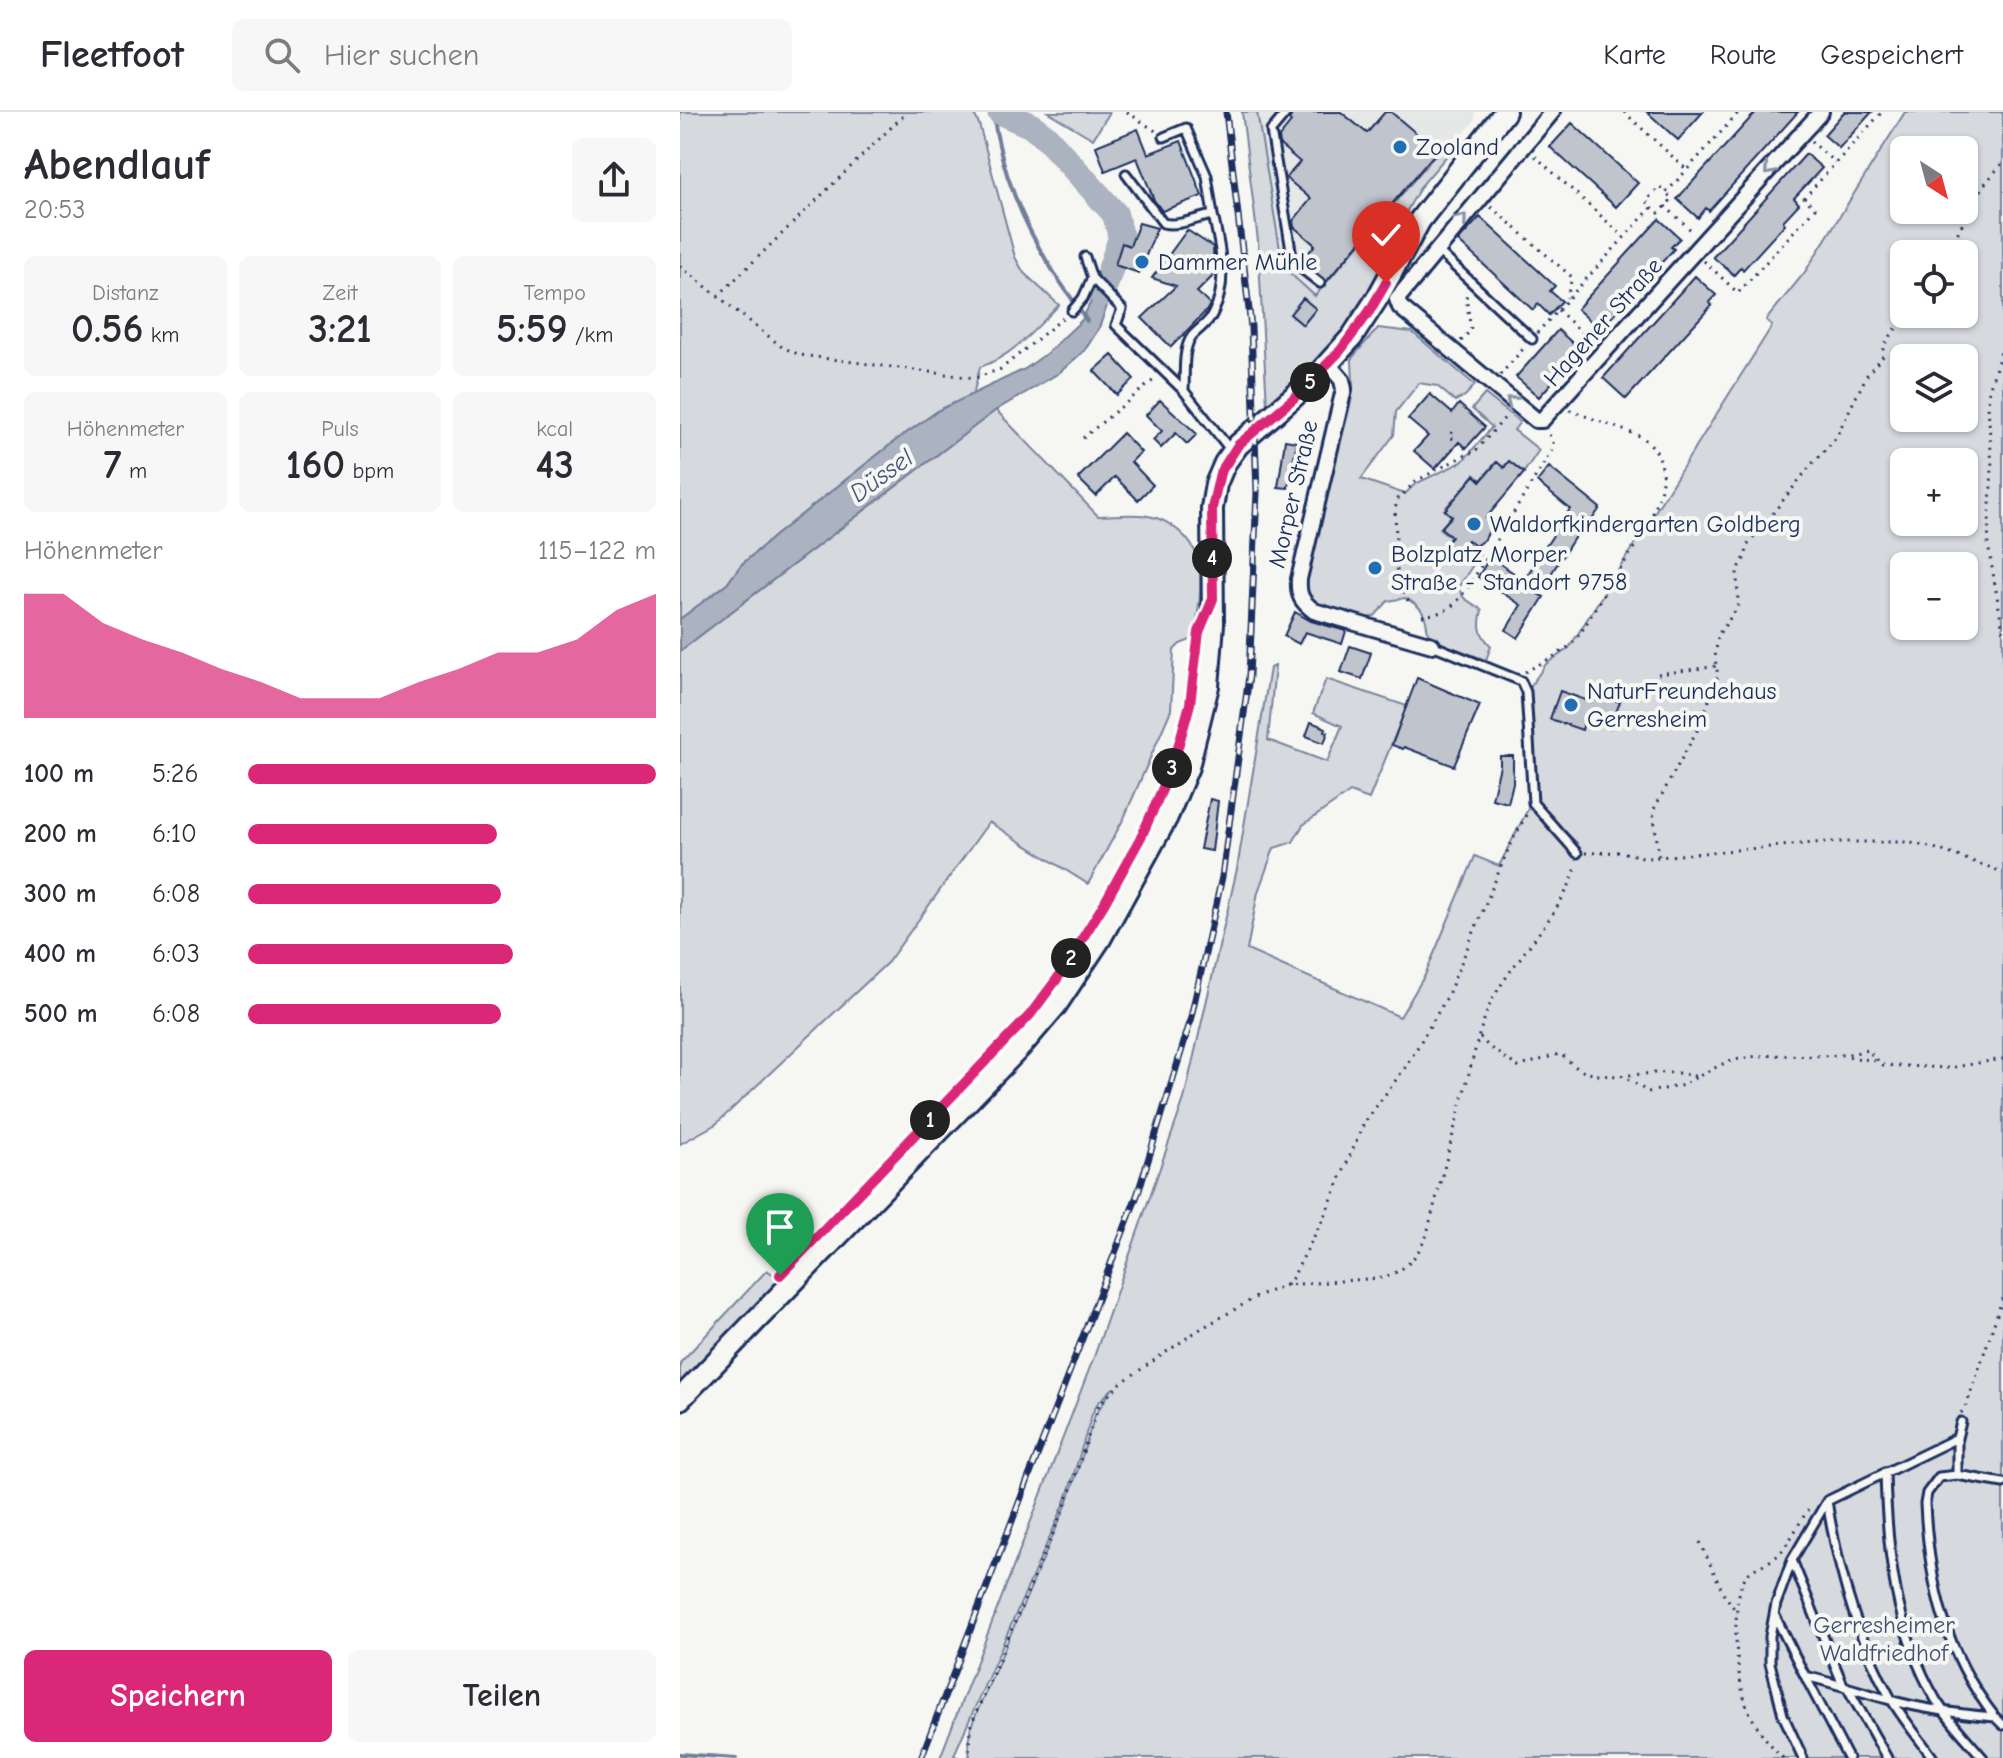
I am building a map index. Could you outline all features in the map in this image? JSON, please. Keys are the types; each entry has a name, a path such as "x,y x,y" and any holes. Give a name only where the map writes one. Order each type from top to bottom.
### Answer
{"main road":[{"name":"Morper Straße","path":"680,1399 1021,1046 1056,1005 1100,939 1167,817 1195,744 1210,665 1213,624 1212,508 1220,473 1232,452 1328,364 1369,312 1420,220 1501,113"}],"street":[{"path":"1436,249 1552,112"},
{"name":"Hagener Straße","path":"1436,249 1398,296 1397,302 1516,405 1536,420 1542,420 1821,112"},
{"name":"Morper Straße","path":"1328,364 1342,380 1344,389 1298,594 1304,604 1314,611 1370,624 1426,642"}],"lane":[{"path":"1287,112 1271,131 1293,262 1320,283"},
{"path":"1164,137 1186,128 1207,176 1222,256 1221,293 1212,316 1190,339 1184,391"},
{"path":"1126,174 1163,223 1176,225 1189,219 1213,215"},
{"path":"1436,249 1532,339"},
{"path":"1085,257 1095,281 1122,309 1116,325 1184,391 1232,452"},
{"path":"1072,311 1095,281"},
{"name":"Morper Straße","path":"1426,642 1514,678"},
{"path":"1514,678 1521,681 1526,692 1533,803 1577,853"},
{"path":"1957,1475 1957,1438 1961,1422"},
{"path":"1803,1758 1789,1734 1773,1675 1770,1636 1792,1560 1827,1501 1957,1438"},
{"path":"1885,1472 1892,1572 1911,1650 1945,1712 1983,1758"},
{"path":"2003,1483 1957,1475 1939,1477 1927,1493 1926,1525 1931,1573 1952,1646 1963,1669 2003,1725"},
{"path":"1827,1501 1851,1608 1892,1701 1933,1758"},
{"path":"1792,1560 1845,1686 1887,1758"},
{"path":"1774,1614 1848,1758"},
{"path":"1805,1676 1892,1701 1945,1712 1995,1717"}],"path":[{"path":"718,296 907,112"},
{"path":"1127,112 1164,137"},
{"path":"1624,112 1687,169"},
{"path":"1666,193 1739,112"},
{"path":"1665,206 1738,293 1815,208 1804,198 1882,112"},
{"path":"1803,133 1836,163"},
{"path":"1523,145 1624,237"},
{"path":"1954,240 1984,185 2003,162"},
{"path":"1659,187 1672,199 1665,206 1659,213 1646,201 1659,187"},
{"path":"1480,197 1572,277 1566,301"},
{"path":"1491,384 1652,207"},
{"path":"680,266 782,347 800,355 975,378 1001,369 1072,311"},
{"path":"1460,343 1471,330 1466,297 1477,285"},
{"path":"1558,310 1604,352"},
{"path":"1659,856 1653,811 1700,725 1718,676 1715,658 1718,635 1738,607 1737,572 1747,546 1835,439 1868,373 1884,355 1883,347 1896,328"},
{"path":"2003,345 1989,390 1992,467 1988,544 2003,631"},
{"path":"1083,438 1164,372"},
{"path":"1408,601 1397,571 1395,509 1398,499 1416,481 1478,451 1516,405"},
{"path":"1514,678 1570,646 1654,513 1661,487 1659,454 1650,442 1558,405"},
{"path":"1422,616 1440,615 1467,589 1552,450 1553,443 1542,420"},
{"path":"1452,432 1449,436 1469,453"},
{"path":"1658,674 1718,666"},
{"path":"1286,1285 1324,1217 1364,1123 1407,1065 1443,1006 1507,852 1533,803"},
{"path":"969,1758 970,1727 1067,1500 1099,1404 1121,1383 1197,1331 1260,1295 1286,1285 1381,1278 1401,1270 1418,1253 1426,1237 1479,1035 1498,990 1573,878 1577,853 1621,852 1647,858 1825,842 1907,842 2003,872"},
{"path":"1479,1035 1489,1047 1518,1067 1559,1054 1583,1072 1621,1075 1680,1071 1697,1077"},
{"path":"1847,1056 1867,1050 1883,1065 1948,1068 2003,1059"},
{"path":"1621,1075 1648,1092 1680,1086 1730,1061 1765,1055 1830,1054 1877,1061"},
{"path":"1700,1542 1723,1592 1737,1613"},
{"path":"1744,1700 1759,1732 1783,1758"}],"shaded area":[{"path":"1242,112 1475,112 1475,120 1267,372 1258,241"}],"green space":[{"path":"680,112 973,112 979,124 1015,257 1024,273 1059,305 1013,349 980,367 973,395 939,410 895,441 777,534 741,565 727,584 680,619"},
{"path":"1048,112 1110,112 1093,139"},
{"path":"1242,112 1257,112 1283,267 1315,296 1442,147 1450,152 1421,186 1401,221 1372,287 1321,363 1276,406 1267,406 1258,241"},
{"name":"Gerresheimer Waldfriedhof","path":"1905,112 2003,112 2003,1758 970,1758 968,1742 971,1726 1068,1501 1095,1415 1113,1388 1092,1414 1066,1500 954,1755 959,1758 940,1758 1095,1354 1184,1099 1237,869 1270,668 1275,666 1268,740 1327,762 1342,726 1313,713 1326,679 1407,706 1369,799 1350,792 1303,825 1293,842 1274,848 1258,892 1247,950 1400,1017 1425,975 1475,856 1499,866 1531,803 1573,845 1577,843 1534,802 1527,691 1546,664 1569,648 1772,326 1766,320 1805,272 1890,136"},
{"path":"1378,328 1412,332 1475,385 1455,401 1437,386 1419,383 1396,412 1394,435 1361,479 1405,494 1415,484 1462,462 1492,427 1472,409 1485,394 1520,422 1514,430 1539,450 1524,472 1509,461 1503,467 1496,462 1481,480 1474,475 1464,487 1470,492 1461,503 1454,498 1444,510 1451,516 1440,529 1450,537 1446,545 1458,554 1468,544 1480,554 1458,588 1464,598 1482,610 1480,630 1491,646 1486,660 1428,637 1423,613 1405,598 1388,601 1375,616 1362,620 1312,603 1307,597 1307,571 1315,521 1352,396 1352,358"},
{"path":"996,410 1098,516 1156,518 1179,531 1191,544 1198,559 1200,577 1198,610 1193,639 1174,650 1171,710 1124,818 1088,884 989,822 888,962 716,1124 680,1144 680,651"},
{"path":"767,1270 781,1280 680,1383 680,1363"}],"water":[{"path":"1110,262 1113,262 1117,273 1114,286 1099,328 1085,350 1059,373 996,410 680,651 680,619 727,584 741,565 777,534 939,410 1025,369 1047,353 1082,320"}],"building":[{"path":"1293,112 1341,112 1367,133 1385,112 1391,112 1437,151 1326,282 1302,261 1315,245 1294,227 1293,221 1311,199 1286,178 1300,162 1280,145 1279,137 1291,122"},
{"path":"1647,112 1703,112 1678,140"},
{"path":"1756,112 1798,112 1709,211 1706,208 1698,218 1677,199"},
{"path":"1844,112 1872,112 1839,148 1824,135"},
{"path":"1572,123 1638,183 1616,207 1550,147"},
{"path":"1138,129 1148,154 1181,141 1202,196 1162,211 1154,200 1137,158 1105,171 1096,146"},
{"path":"1806,154 1822,168 1794,198 1799,204 1783,221 1785,224 1743,270 1741,267 1734,275 1713,257"},
{"path":"1480,217 1555,286 1550,291 1562,301 1549,315 1538,304 1533,310 1458,241"},
{"path":"1659,219 1680,238 1671,247 1674,249 1598,328 1577,309"},
{"path":"1139,223 1157,228 1139,273 1115,265 1122,243 1130,246"},
{"path":"1187,230 1213,247 1214,275 1197,292 1210,304 1207,310 1171,347 1142,318 1176,286 1152,278"},
{"path":"1695,276 1716,295 1709,302 1712,305 1626,399 1603,378"},
{"path":"1303,298 1316,309 1303,325 1290,314"},
{"path":"1558,330 1578,348 1570,358 1572,360 1539,397 1516,377"},
{"path":"1112,355 1134,379 1117,395 1094,371"},
{"path":"1430,394 1452,413 1459,404 1485,427 1466,448 1459,442 1435,469 1414,451 1428,436 1408,419"},
{"path":"1160,400 1197,434 1187,444 1176,433 1161,448 1153,440 1162,431 1146,415"},
{"path":"1123,433 1141,452 1131,462 1153,485 1138,500 1115,477 1096,496 1078,478"},
{"path":"1285,440 1297,442 1288,488 1278,487"},
{"path":"1509,461 1524,473 1486,518 1493,523 1485,539 1475,546 1468,540 1457,553 1446,543 1452,537 1441,528 1452,516 1445,510 1475,475 1481,481 1497,462 1504,468"},
{"path":"1549,467 1600,508 1589,524 1585,521 1538,594 1544,597 1518,638 1506,630 1521,605 1478,577 1490,557 1524,580 1570,509 1537,482"},
{"path":"1295,612 1311,621 1346,631 1342,644 1305,632 1299,644 1284,636"},
{"path":"1350,646 1371,653 1362,679 1341,672"},
{"path":"1417,678 1480,705 1454,766 1392,745"},
{"path":"1560,691 1591,702 1592,698 1602,701 1604,696 1620,702 1610,728 1585,719 1582,730 1550,719"},
{"path":"1311,722 1326,728 1328,732 1324,743 1306,736"},
{"path":"1500,756 1513,756 1513,783 1508,803 1492,799"},
{"path":"1210,799 1218,801 1212,851 1200,849"},
{"path":"782,1226 801,1247 780,1268 760,1247"}],"waterway":[{"name":"Düssel","path":"993,112 1001,155 1015,197 1044,256 1087,321"},
{"name":"Düssel","path":"1000,112 1030,125 1045,136 1115,214 1121,238 1102,294"},
{"path":"680,1754 736,1758"}],"railway":[{"path":"921,1758 1138,1193 1189,1026 1222,877 1249,676 1257,492 1251,327 1226,112"}],"place":[{"name":"Zooland","path":"1400,147"},
{"name":"Dammer Mühle","path":"1142,262"},
{"name":"Waldorfkindergarten Goldberg","path":"1474,524"},
{"name":"Bolzplatz Morper Straße - Standort 9758","path":"1375,568"},
{"name":"NaturFreundehaus Gerresheim","path":"1571,705"}],"route":[{"path":"780,1275 1030,1015 1088,932 1154,811 1181,741 1190,704 1199,632 1213,599 1212,508 1220,473 1238,445 1294,398 1340,351 1386,283"}]}
